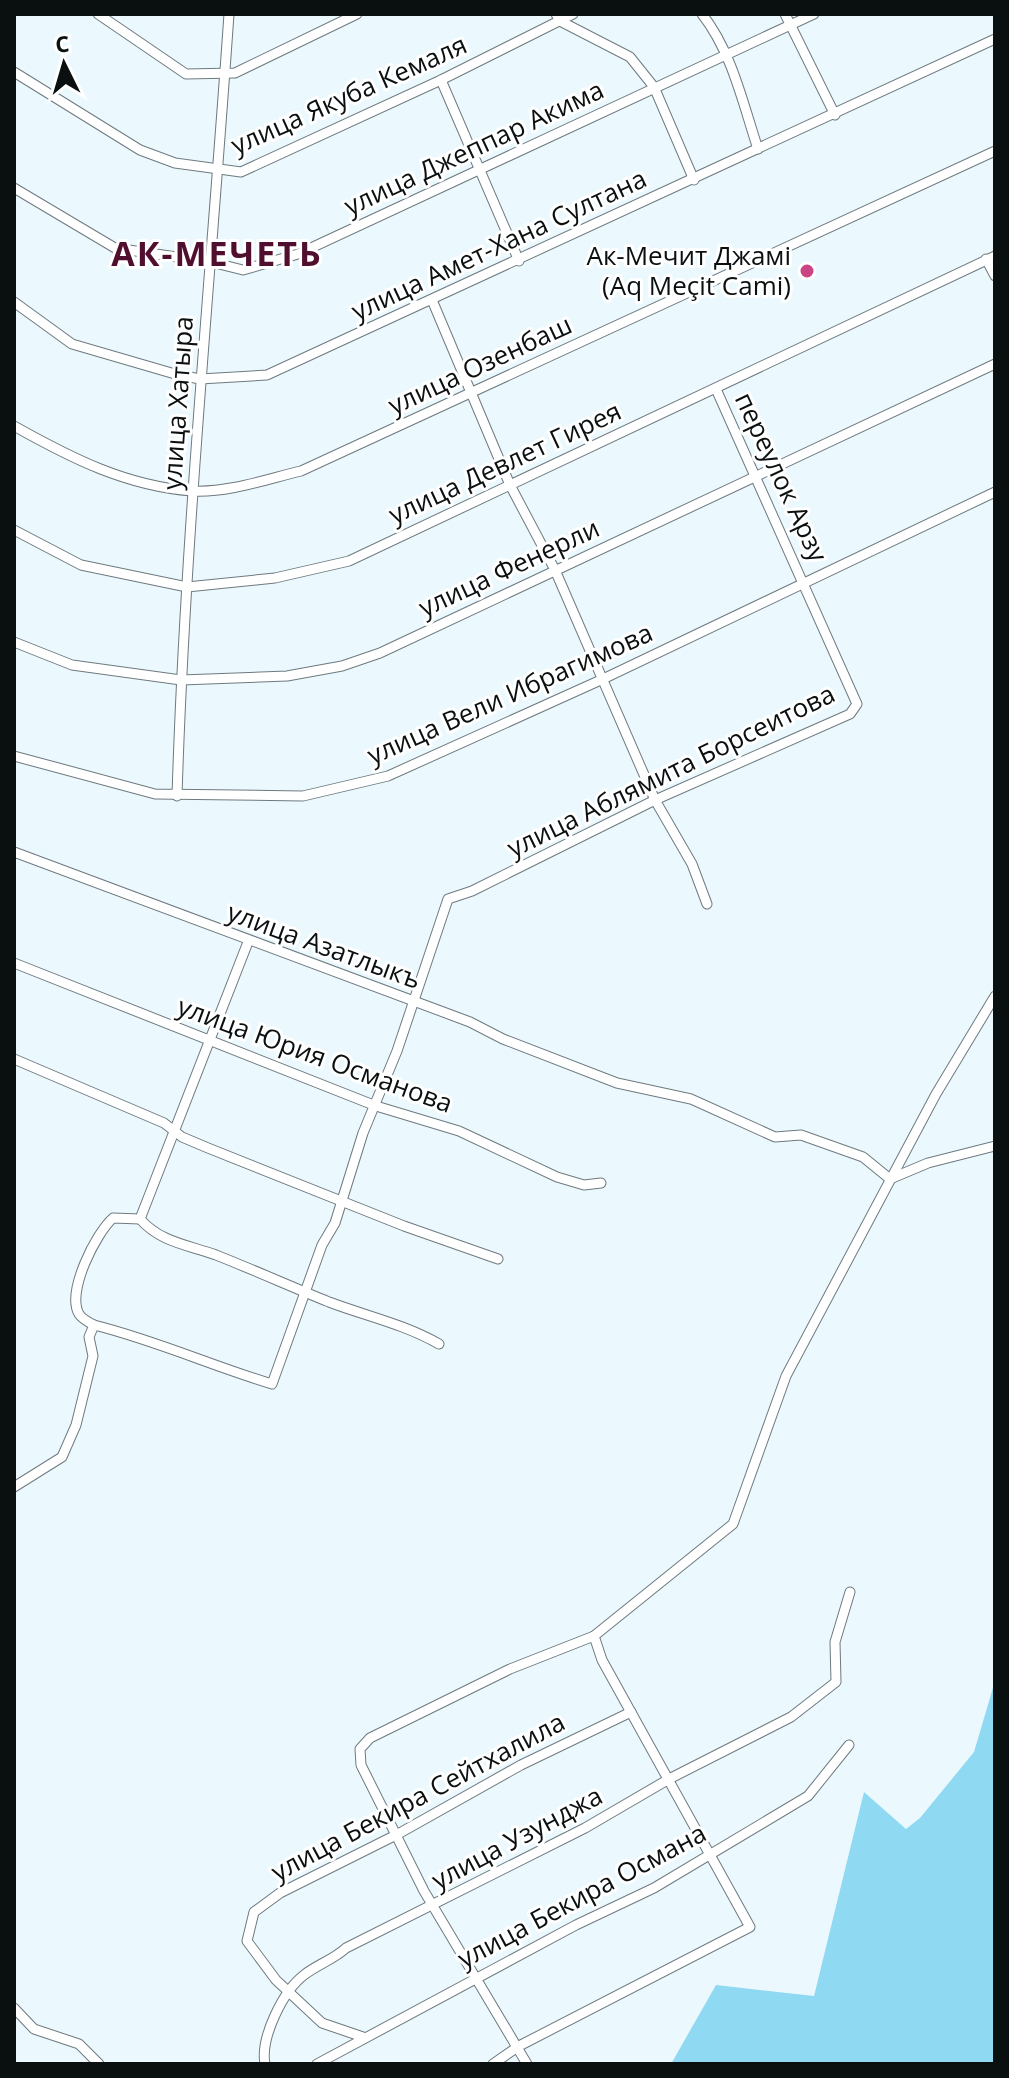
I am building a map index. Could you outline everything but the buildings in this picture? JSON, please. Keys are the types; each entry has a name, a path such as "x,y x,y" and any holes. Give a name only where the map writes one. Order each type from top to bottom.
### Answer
{"street":[{"path":"98,14 186,74 235,73 357,14"},
{"name":"улица Хатыра","path":"177,796 200,379 229,14"},
{"name":"улица Якуба Кемаля","path":"14,72 140,150 175,163 241,172 441,80 558,18 573,14"},
{"path":"702,14 715,31 727,57 758,149"},
{"name":"улица Джеппар Акима","path":"14,188 115,248 211,262 243,270 298,254 654,87 727,57 787,18 814,14"},
{"path":"558,18 630,57 654,87 694,180"},
{"path":"787,18 835,115"},
{"name":"улица Амет-Хана Султана","path":"14,302 72,344 200,379 267,375 995,39"},
{"path":"441,80 519,261"},
{"name":"улица Озенбаш","path":"14,426 94,469 194,491 239,486 301,471 995,151"},
{"path":"991,258 995,276"},
{"name":"улица Девлет Гирея","path":"14,530 81,565 187,587 275,578 349,561 991,258"},
{"path":"432,300 510,485 555,570 655,800 692,864 707,904"},
{"name":"улица Фенерли","path":"14,642 72,665 181,680 249,680 342,666 380,653 756,479 995,364"},
{"name":"переулок Арзу","path":"716,389 806,583"},
{"name":"улица Вели Ибрагимова","path":"14,756 155,794 177,796 303,796 388,776 603,679 995,492"},
{"name":"улица Аблямита Борсеитова","path":"414,1003 448,899 472,891 655,800 850,714 857,704 812,606 806,583"},
{"name":"улица Азатлыкъ","path":"14,852 617,1083 691,1099 775,1137 801,1135 863,1157 890,1179"},
{"path":"140,1219 248,942"},
{"name":"улица Юрия Османова","path":"14,963 376,1106 459,1131 557,1177 584,1185 601,1183"},
{"path":"527,2064 436,1906 424,1891 361,1765 360,1749 370,1738 510,1669 594,1636 733,1524 786,1376 890,1179 995,996"},
{"path":"414,1003 363,1133 342,1200 306,1289 272,1384 198,1361 136,1335 94,1325 80,1317 77,1310 82,1267 113,1218 140,1219 150,1231 179,1245 306,1289 328,1302 421,1334 439,1344"},
{"path":"14,1059 175,1130 195,1143 498,1259"},
{"path":"890,1179 928,1163 995,1146"},
{"path":"14,1487 62,1457 76,1425 93,1356 89,1337 94,1325"},
{"name":"улица Узунджа","path":"265,2064 262,2051 288,1991 306,1973 331,1963 346,1948 436,1906 585,1828 669,1779 791,1717 836,1682 835,1642 850,1592"},
{"path":"493,2064 519,2046 750,1927 602,1660 594,1636"},
{"name":"улица Бекира Сейтхалила","path":"288,1991 247,1941 254,1912 280,1893 398,1834 521,1765 631,1712"},
{"name":"улица Бекира Османа","path":"317,2064 363,2037 654,1888 808,1796 849,1745"},
{"path":"288,1991 322,2023 363,2037"},
{"path":"14,2008 34,2029 79,2044 99,2064"}],"shaded area":[{"path":"995,1681 995,2064 671,2064 716,1985 814,1996 864,1792 906,1829 920,1818 974,1752"}],"place":[{"name":"Ак-Мечит Джамі (Aq Meçit Cami)","path":"807,271"}],"district":[{"name":"АК-МЕЧЕТЬ","path":"217,254"}]}
